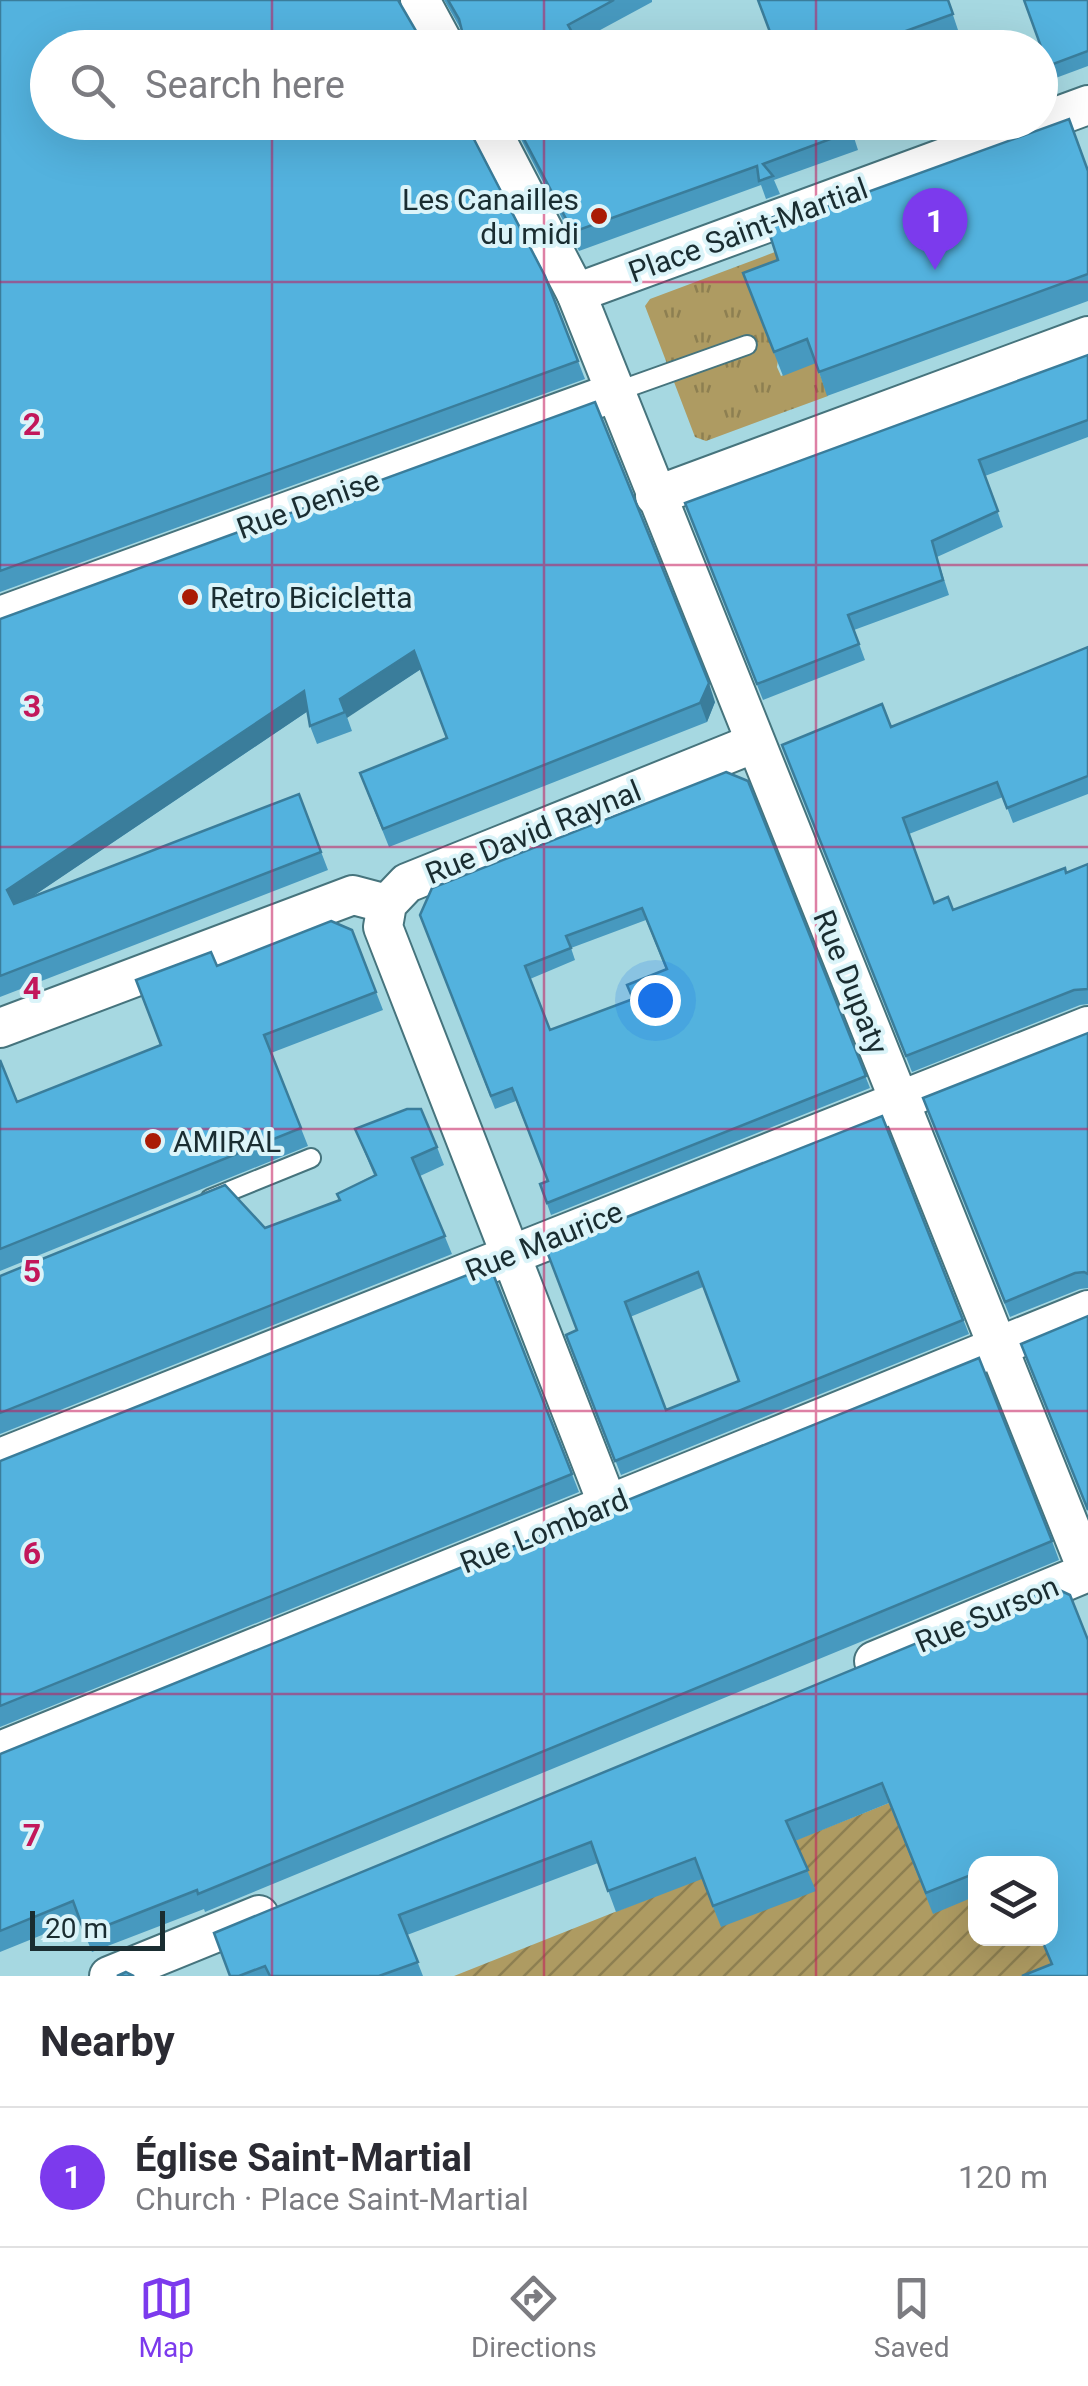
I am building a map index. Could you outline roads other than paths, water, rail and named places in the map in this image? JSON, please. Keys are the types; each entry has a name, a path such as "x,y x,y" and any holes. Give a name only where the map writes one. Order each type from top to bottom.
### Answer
{"street":[{"path":"420,0 436,30"},
{"name":"Place Saint-Martial","path":"1058,117 1088,106"},
{"name":"Rue Dupaty","path":"496,140 576,293 1088,1572"},
{"name":"Place Saint-Martial","path":"576,293 995,140"},
{"path":"655,496 1088,336"},
{"name":"Rue Denise","path":"0,616 615,392"},
{"name":"Rue David Raynal","path":"387,904 407,883 755,744"},
{"path":"0,1028 353,895 387,904 383,927 608,1505"},
{"name":"Rue Maurice","path":"0,1458 1088,1026"},
{"name":"Rue Lombard","path":"0,1751 1088,1310"},
{"name":"Rue Surson","path":"838,1676 1088,1572"},
{"path":"108,1976 298,1899"}],"lane":[{"path":"615,392 747,345"},
{"path":"202,1202 311,1158"}],"place":[{"name":"Les Canailles du midi","path":"599,216"},
{"name":"Église Saint-Martial","path":"935,270"},
{"name":"Retro Bicicletta","path":"190,597"},
{"name":"AMIRAL","path":"153,1141"}]}
